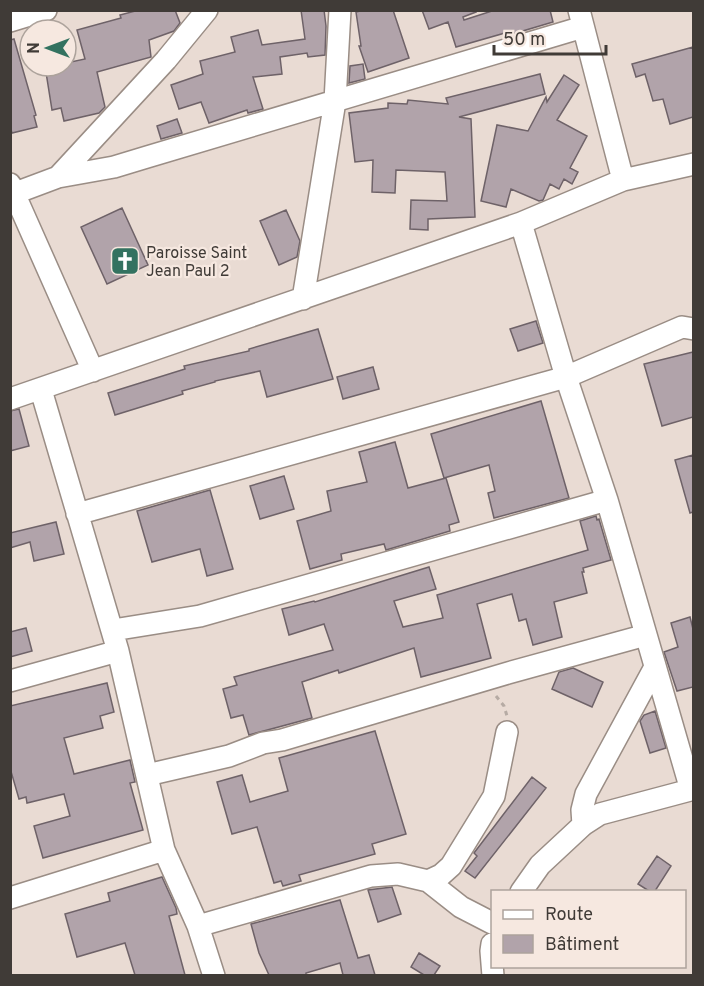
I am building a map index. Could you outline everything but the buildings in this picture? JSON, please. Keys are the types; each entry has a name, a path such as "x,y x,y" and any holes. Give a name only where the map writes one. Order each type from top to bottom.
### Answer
{"street":[{"path":"10,21 46,10"},
{"path":"58,177 166,60 207,10"},
{"path":"303,299 335,101 340,10"},
{"path":"93,371 12,191 58,177 125,164 335,101 585,16 623,180"},
{"path":"10,399 521,223 623,180 693,164"},
{"path":"521,223 566,377 607,500 692,790 600,814 583,825 540,865 522,890"},
{"path":"77,514 566,377 682,327 693,329"},
{"path":"41,390 118,651 164,850 198,926 214,975"},
{"path":"112,630 200,616 607,500"},
{"path":"147,775 230,756 263,743 282,740 547,661 646,635"},
{"path":"10,681 118,651"},
{"path":"583,825 582,810 586,794 655,667"},
{"path":"428,881 441,875 451,866 494,796 507,732"},
{"path":"10,898 164,850"},
{"path":"198,926 371,876 399,874 428,881 461,907 491,922"}],"path":[{"path":"468,686 490,691 499,698 508,720 507,732"}],"place":[{"name":"Paroisse Saint Jean Paul 2","path":"125,261"}]}
